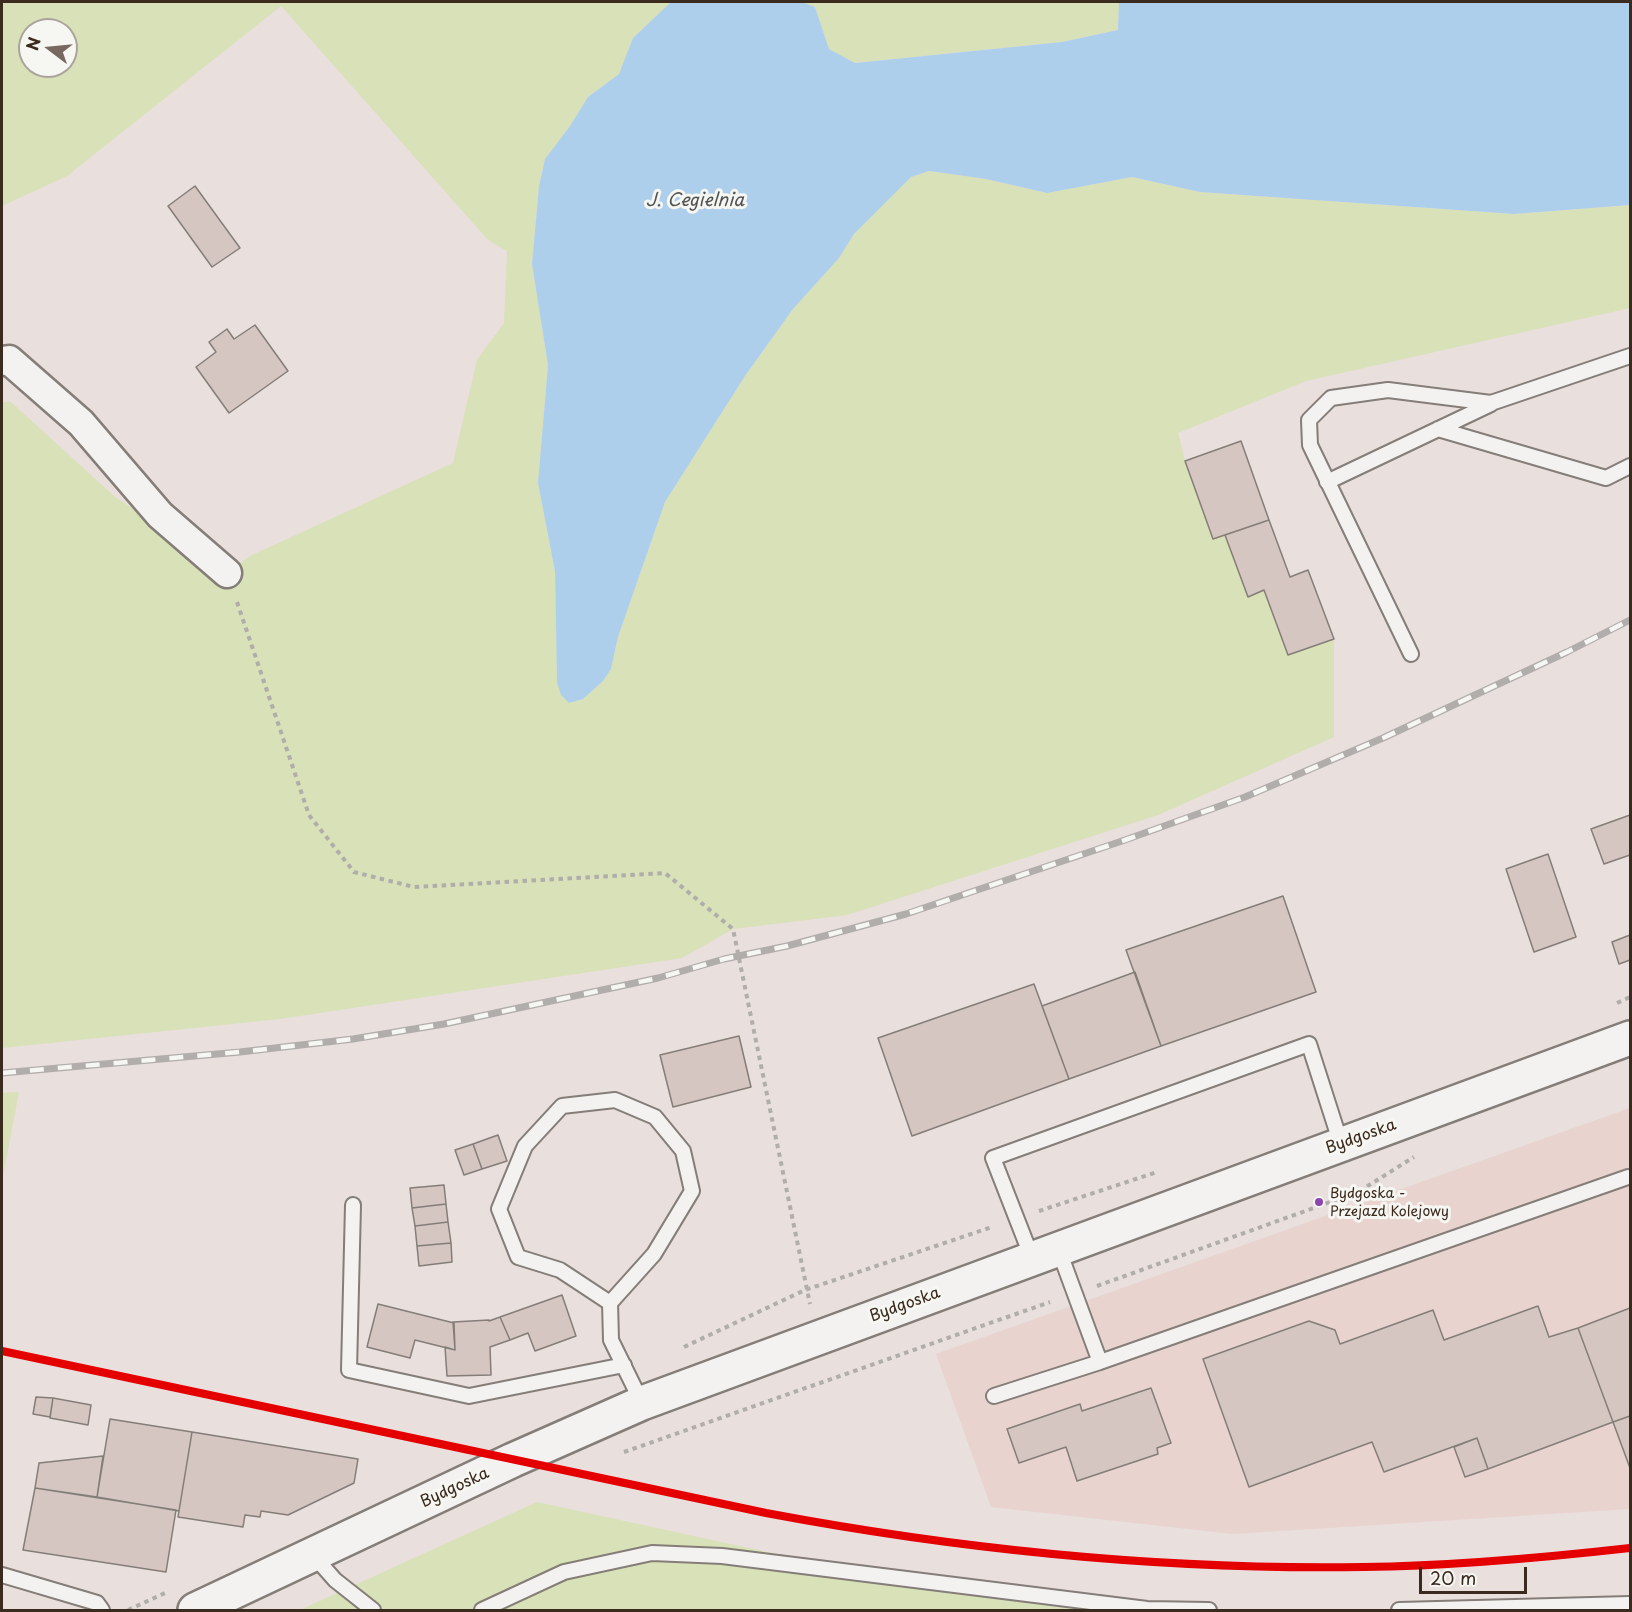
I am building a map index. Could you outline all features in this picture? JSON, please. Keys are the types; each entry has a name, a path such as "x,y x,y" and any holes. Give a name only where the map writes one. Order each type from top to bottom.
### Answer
{"street":[{"path":"2,361 9,360 81,423 160,515 227,573"},
{"name":"Bydgoska","path":"195,1611 513,1460 642,1402 1630,1038"}],"lane":[{"path":"1327,482 1491,403 1630,356"},
{"path":"1411,654 1310,445 1309,420 1331,398 1388,390 1491,403"},
{"path":"1438,429 1606,478 1630,465"},
{"path":"1100,1362 1075,1294 1045,1253 993,1158 1309,1044 1341,1144"},
{"path":"610,1304 560,1270 518,1257 499,1209 525,1146 562,1106 615,1100 655,1117 683,1151 692,1191 654,1254 610,1304 611,1340 642,1402"},
{"path":"994,1396 1100,1362 1628,1177"},
{"path":"353,1205 350,1370 469,1396 624,1365"},
{"path":"482,1611 564,1572 652,1553 722,1556 1147,1608 1209,1611"},
{"path":"313,1555 334,1580 373,1611"},
{"path":"2,1575 97,1603 102,1611"},
{"path":"1400,1611 1630,1604"}],"path":[{"path":"227,573 309,814 354,872 414,887 665,873 733,929 806,1290 819,1336"},
{"path":"613,1456 1358,1192"}],"shaded area":[{"path":"1630,1108 1630,1509 1233,1534 991,1507 936,1354"}],"green space":[{"path":"2,2 671,2 633,38 619,74 588,97 545,159 539,186 532,264 548,365 538,483 555,571 557,682 569,703 583,699 603,681 611,669 618,637 665,502 745,376 793,309 839,258 854,234 910,177 929,171 986,179 1047,193 1132,177 1200,192 1514,214 1630,205 1630,308 1306,381 1178,433 1185,461 1213,539 1225,535 1248,596 1264,590 1288,655 1334,639 1334,737 1158,815 847,915 733,929 682,958 280,1019 2,1048 2,402 11,402 114,496 227,573 250,556 453,463 477,360 504,323 507,251 488,240 281,6 67,176 2,206"},
{"path":"800,2 1119,2 1118,30 1062,42 855,63 829,49 815,7"},
{"path":"19,1092 2,1181 2,1093"},
{"path":"537,1502 956,1593 1120,1610 300,1610"}],"water":[{"name":"J. Cegielnia","path":"671,2 802,2 815,7 829,49 855,63 1062,42 1118,30 1119,2 1630,2 1630,205 1514,214 1200,192 1132,177 1047,193 986,179 929,171 911,177 854,234 839,258 793,309 745,376 665,502 618,637 611,669 603,681 583,699 569,703 561,695 557,682 555,571 538,483 548,365 532,264 539,186 545,159 588,97 619,74 633,38"}],"building":[{"path":"195,186 240,248 212,267 168,206"},
{"path":"255,325 288,371 229,413 196,367 216,352 209,342 227,329 234,339"},
{"path":"1241,441 1269,520 1213,539 1185,461"},
{"path":"1269,520 1290,577 1308,570 1334,639 1288,655 1264,590 1248,597 1225,535"},
{"path":"1630,815 1630,855 1604,864 1591,829"},
{"path":"1548,854 1576,937 1534,952 1506,869"},
{"path":"1283,896 1316,992 1161,1046 1126,950"},
{"path":"1630,935 1630,960 1619,964 1612,942"},
{"path":"1135,972 1161,1046 1069,1079 1042,1006"},
{"path":"1034,984 1069,1079 912,1136 878,1038"},
{"path":"739,1036 751,1087 673,1107 660,1055"},
{"path":"498,1135 507,1161 482,1169 473,1144"},
{"path":"473,1144 482,1169 464,1175 455,1150"},
{"path":"444,1185 446,1204 412,1208 410,1188"},
{"path":"446,1204 448,1222 415,1226 412,1208"},
{"path":"448,1222 451,1243 417,1246 415,1226"},
{"path":"451,1243 452,1262 419,1266 417,1246"},
{"path":"562,1295 576,1336 535,1351 528,1333 510,1340 500,1317"},
{"path":"378,1304 454,1323 455,1350 415,1340 410,1358 367,1347"},
{"path":"1538,1306 1549,1337 1578,1328 1613,1422 1488,1469 1477,1438 1384,1472 1372,1442 1249,1487 1203,1359 1309,1321 1335,1330 1340,1344 1433,1310 1444,1340"},
{"path":"1630,1308 1630,1416 1613,1422 1578,1328"},
{"path":"500,1317 510,1340 490,1347 491,1375 447,1376 445,1347 455,1350 453,1322 489,1321"},
{"path":"1151,1388 1171,1443 1157,1448 1158,1454 1077,1481 1066,1447 1019,1463 1007,1429 1080,1404 1082,1411"},
{"path":"36,1397 53,1398 50,1417 33,1414"},
{"path":"53,1398 91,1405 88,1425 50,1418"},
{"path":"1630,1416 1630,1468 1613,1422"},
{"path":"110,1419 192,1432 179,1511 97,1497"},
{"path":"192,1432 358,1459 354,1483 288,1515 261,1511 260,1517 245,1515 243,1527 178,1517"},
{"path":"1477,1438 1488,1469 1465,1477 1454,1447"},
{"path":"103,1456 97,1497 35,1488 39,1463"},
{"path":"35,1488 176,1510 166,1572 23,1550"}],"railway":[{"path":"2,1073 240,1052 353,1039 444,1024 658,978 724,959 787,946 906,914 1245,797 1383,738 1630,620"}],"transit line":[{"path":"2,1351 766,1513 988,1547 1138,1561 1288,1567 1463,1563 1630,1548"}],"place":[{"name":"Bydgoska - Przejazd Kolejowy","path":"1319,1202"}]}
